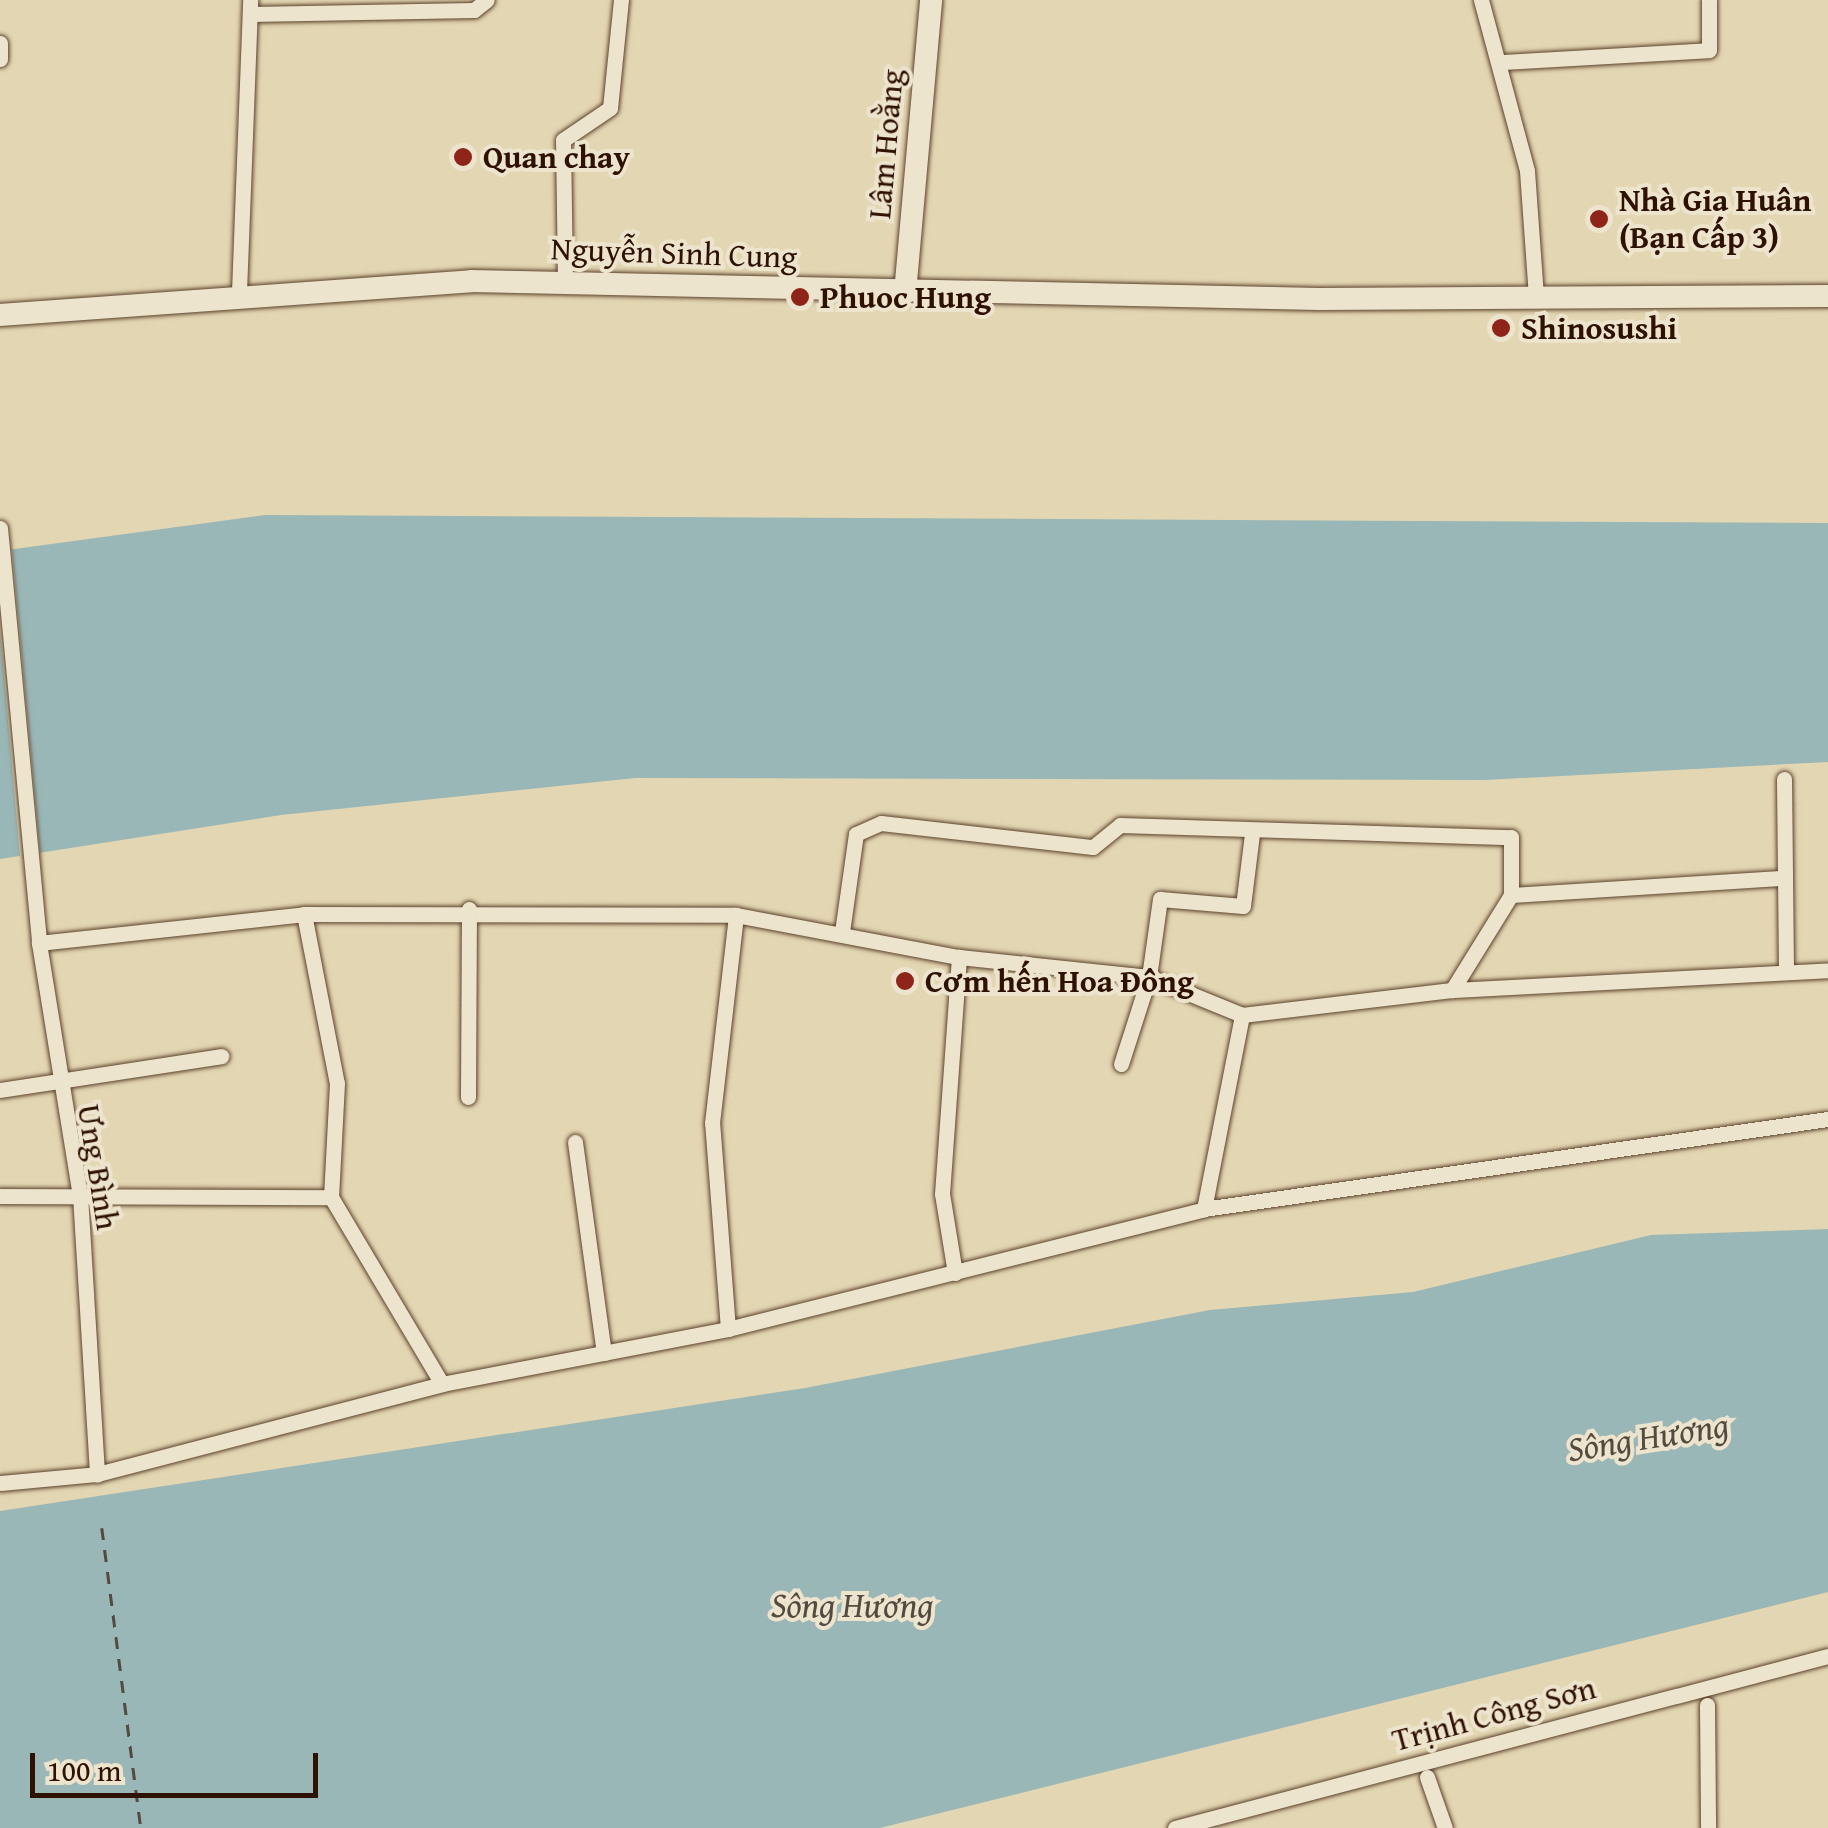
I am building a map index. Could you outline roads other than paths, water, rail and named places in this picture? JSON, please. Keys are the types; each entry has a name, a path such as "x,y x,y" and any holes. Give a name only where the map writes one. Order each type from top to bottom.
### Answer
{"main road":[{"name":"Lâm Hoằng","path":"905,293 932,0"},
{"name":"Nguyễn Sinh Cung","path":"0,315 239,292 565,282 905,293 1828,296"}],"street":[{"path":"239,292 250,7 474,10 487,0"},
{"path":"565,282 563,140 610,108 621,0"},
{"path":"1481,0 1502,62 1527,171 1536,296"},
{"path":"1502,62 1708,50 1709,0"},
{"path":"0,46 0,59"},
{"name":"Ưng Bình","path":"0,528 39,943 56,1080 80,1195 97,1474"},
{"path":"1784,779 1786,972"},
{"path":"842,932 856,834 882,822 1094,848 1120,825 1252,834 1511,837 1511,895 1452,990"},
{"path":"1120,1064 1149,977 1160,899 1242,906 1252,834"},
{"path":"1511,895 1784,878"},
{"path":"39,943 304,914 469,909 736,915 959,957 1149,977 1242,1015 1452,990 1828,970"},
{"path":"468,1097 469,909"},
{"path":"304,914 336,1084 331,1197 442,1384"},
{"path":"728,1329 712,1124 736,915"},
{"path":"955,1273 942,1194 959,957"},
{"path":"1204,1209 1242,1015"},
{"path":"0,1090 221,1056"},
{"path":"0,1483 97,1474 442,1384 728,1329 1204,1209 1828,1119"},
{"path":"575,1142 604,1353"},
{"path":"0,1196 331,1197"},
{"name":"Trịnh Công Sơn","path":"1176,1828 1828,1656"},
{"path":"1707,1705 1708,1828"},
{"path":"1427,1777 1445,1828"}],"water":[{"path":"265,515 1828,523 1828,762 1485,780 635,778 281,815 0,859 0,551"},
{"name":"Sông Hương","path":"1828,1229 1828,1592 880,1828 0,1828 0,1511 805,1388 1210,1310 1413,1292 1651,1235"}],"place":[{"name":"Quan chay","path":"463,157"},
{"name":"Nhà Gia Huân (Bạn Cấp 3)","path":"1599,219"},
{"name":"Phuoc Hung","path":"800,297"},
{"name":"Shinosushi","path":"1501,328"},
{"name":"Cơm hến Hoa Đông","path":"905,981"}]}
